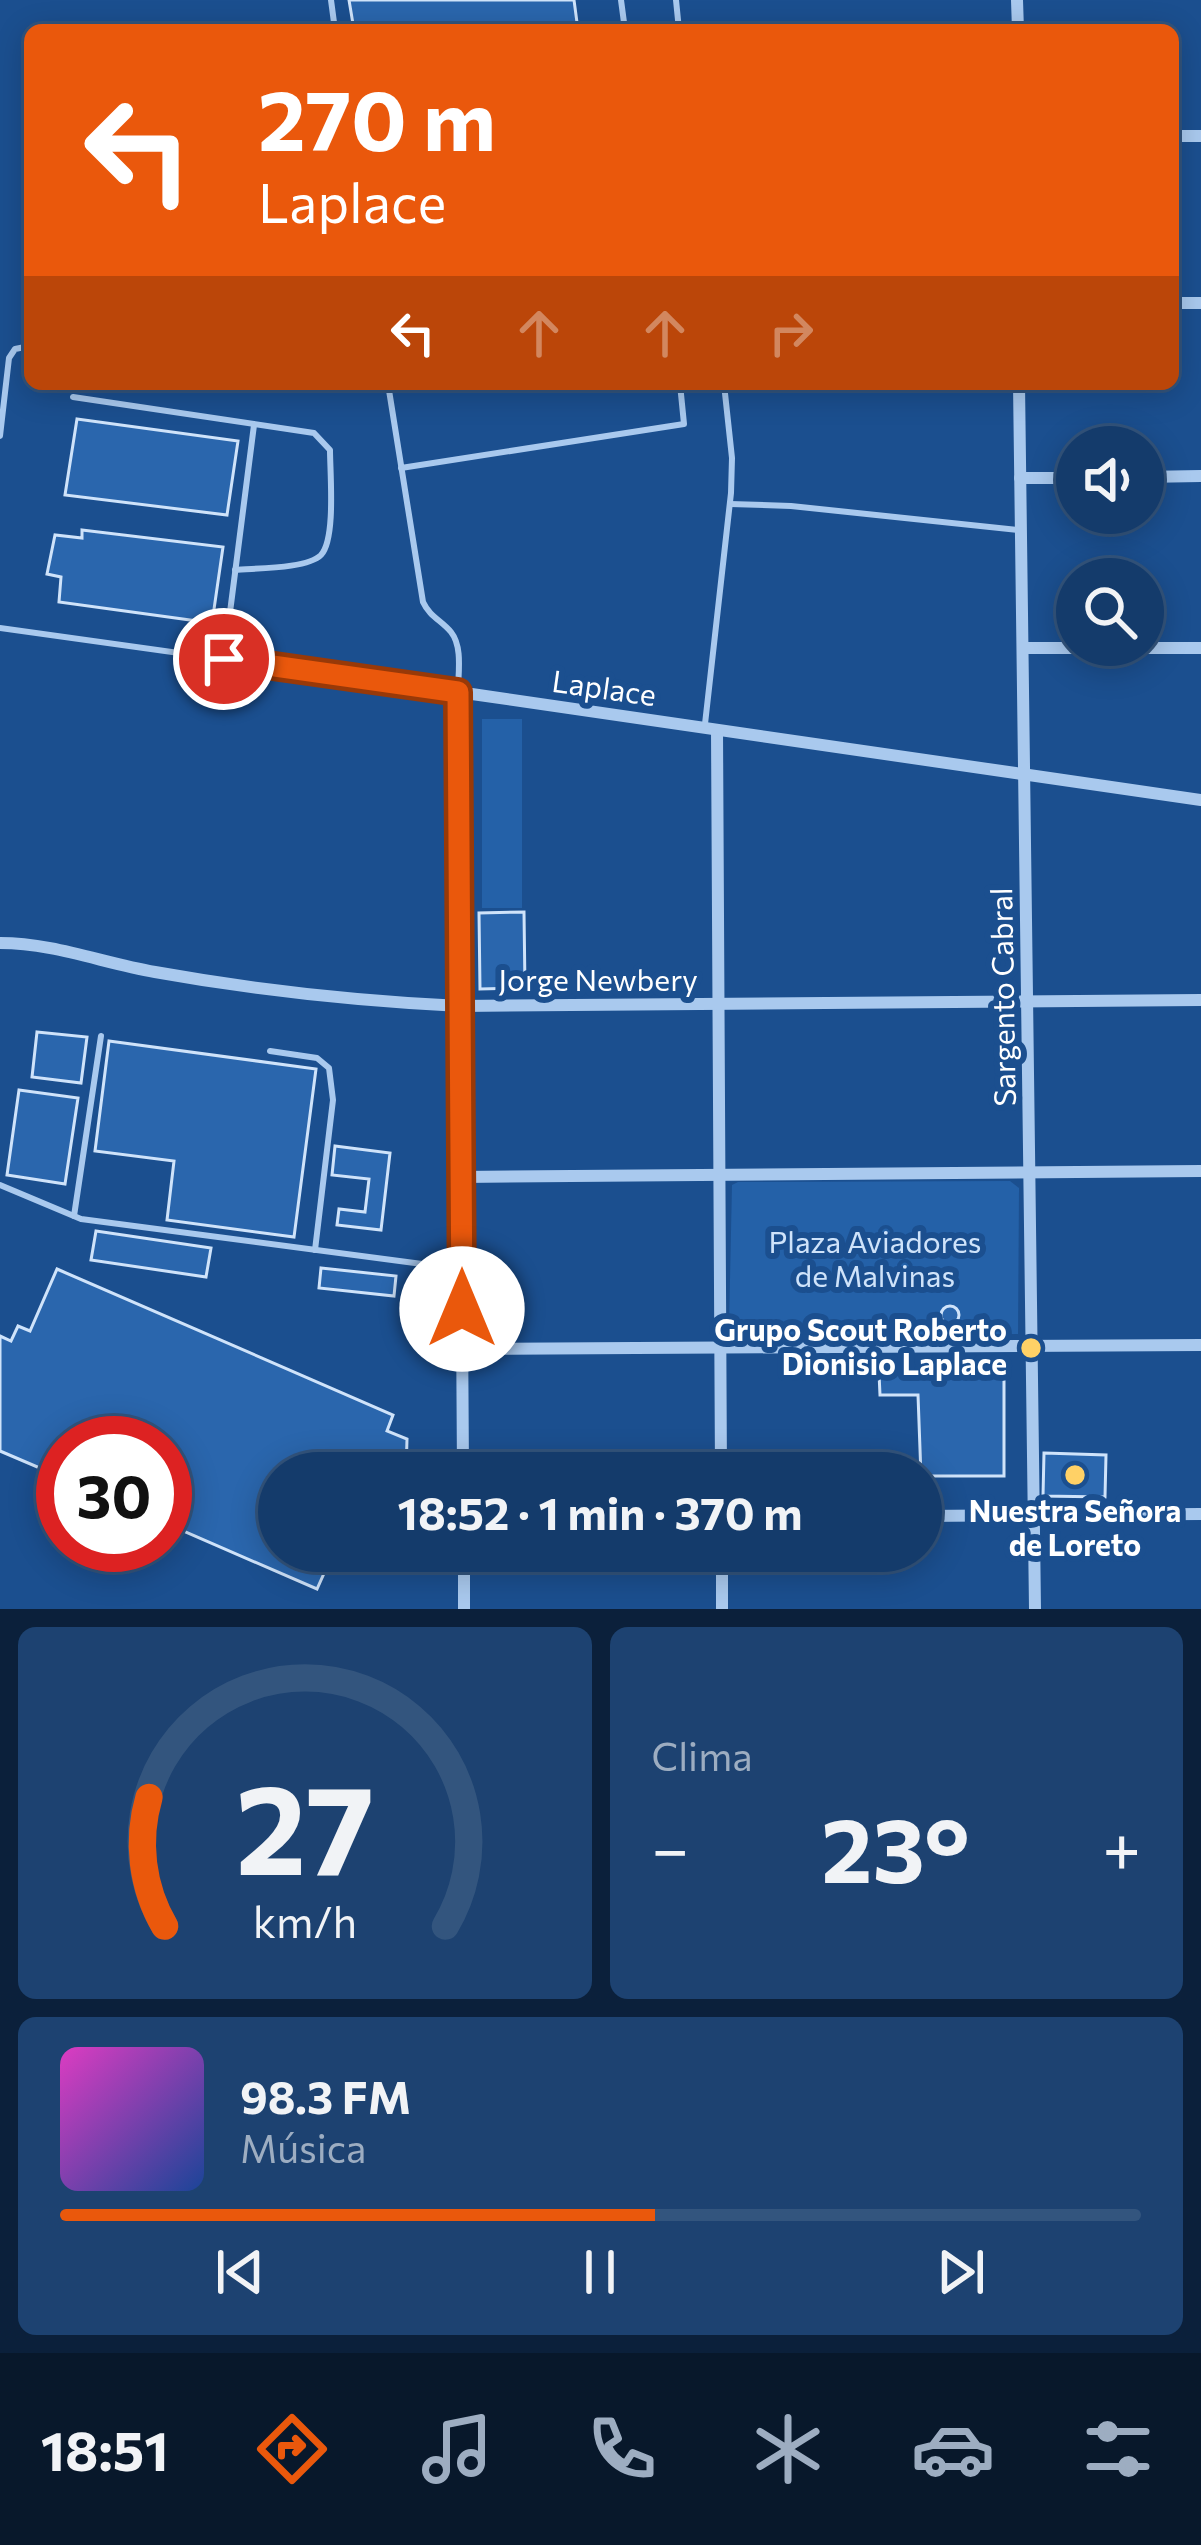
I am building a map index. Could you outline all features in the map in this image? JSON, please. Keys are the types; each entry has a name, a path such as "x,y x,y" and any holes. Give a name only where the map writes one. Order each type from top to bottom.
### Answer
{"street":[{"name":"Sargento Cabral","path":"1019,390 1035,1609"},
{"path":"1164,477 1201,476"},
{"path":"1020,478 1056,478"},
{"path":"1023,649 1201,648"},
{"path":"458,692 464,1452"},
{"name":"Laplace","path":"458,692 1201,800"},
{"path":"711,729 719,1004 721,1452"},
{"name":"Jorge Newbery","path":"0,943 84,955 154,972 383,1002 460,1006 1201,1000"},
{"path":"461,1177 1201,1171"},
{"path":"463,1348 1201,1345"},
{"path":"942,1516 1201,1514"},
{"path":"464,1572 464,1609"},
{"path":"722,1572 722,1609"}],"lane":[{"path":"0,436 9,358 15,349 24,347"},
{"path":"389,390 423,602 430,615 452,633 458,650 458,692"},
{"path":"401,468 684,424 681,390"},
{"path":"711,729 732,458 725,390"},
{"path":"74,397 314,433 325,440 330,449 329,540 321,555 307,563 235,570"},
{"path":"224,659 255,423"},
{"path":"730,504 791,506 1021,531"},
{"name":"Laplace","path":"0,628 458,692"},
{"path":"74,1216 101,1036"},
{"path":"270,1051 317,1058 329,1068 333,1100 316,1250"},
{"path":"0,1185 74,1216 462,1269"}],"green space":[{"path":"482,719 522,719 522,908 482,908"},
{"name":"Plaza Aviadores de Malvinas","path":"1010,1181 1019,1188 1018,1334 732,1336 732,1185"}],"building":[{"path":"349,0 574,0 577,24 353,24"},
{"path":"77,419 238,441 227,515 65,495"},
{"path":"82,530 223,547 212,623 59,602 61,577 47,574 55,535 82,538"},
{"path":"524,912 525,988 480,989 479,913"},
{"path":"37,1032 87,1037 81,1083 32,1077"},
{"path":"109,1041 316,1069 294,1237 167,1220 174,1161 95,1151"},
{"path":"19,1090 78,1098 65,1184 7,1175"},
{"path":"335,1146 390,1153 381,1230 337,1225 339,1209 365,1212 369,1179 332,1175"},
{"path":"96,1231 211,1248 206,1277 91,1260"},
{"path":"321,1268 396,1276 394,1296 319,1288"},
{"path":"57,1269 393,1415 387,1431 407,1439 407,1452 258,1452 258,1563 192,1535 192,1416 36,1416 36,1466 0,1451 0,1336 11,1341 18,1326 30,1331"},
{"path":"950,1306 959,1315 950,1324 941,1315"},
{"path":"879,1373 1004,1373 1004,1476 942,1476 942,1452 920,1452 918,1395 880,1395"},
{"name":"Nuestra Señora de Loreto","path":"1044,1453 1106,1455 1105,1497 1043,1496"},
{"path":"278,1572 325,1572 317,1589"}],"place":[{"name":"Grupo Scout Roberto Dionisio Laplace","path":"1031,1348"},
{"name":"Nuestra Señora de Loreto","path":"1075,1475"}],"route":[{"path":"224,659 458,692 462,1309"}]}
